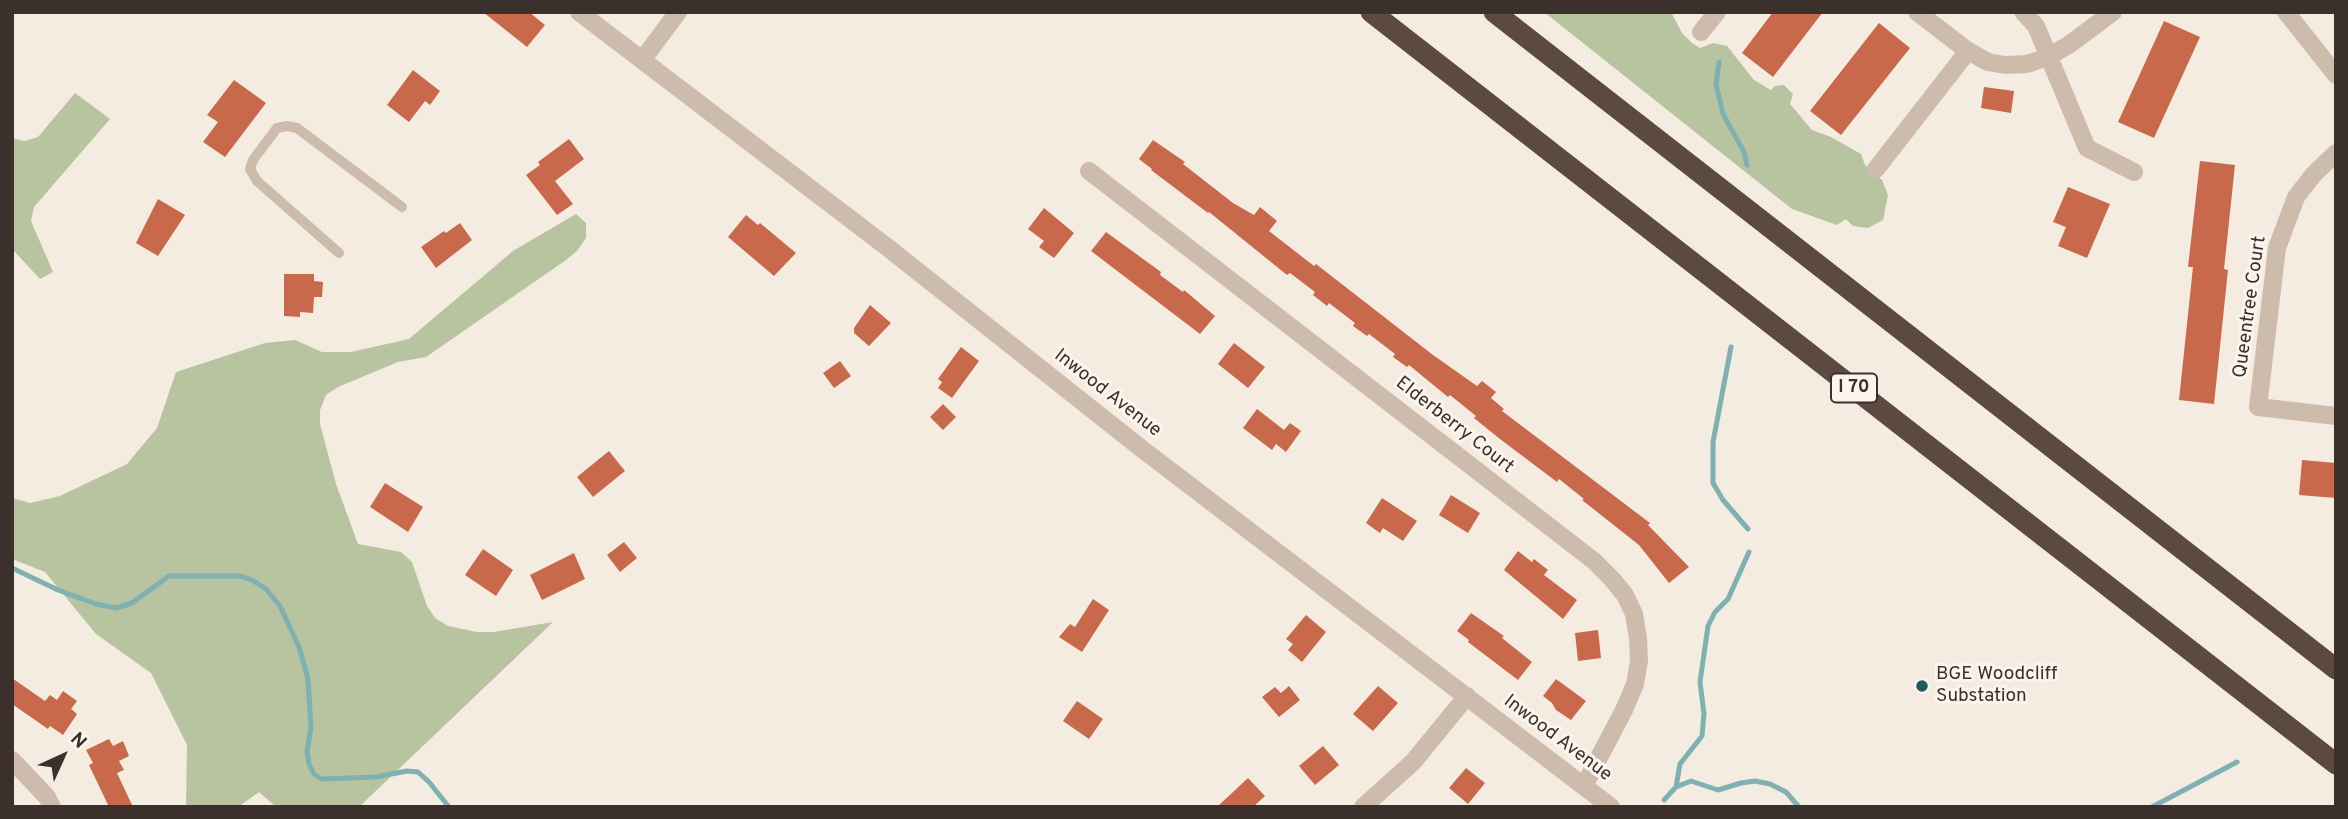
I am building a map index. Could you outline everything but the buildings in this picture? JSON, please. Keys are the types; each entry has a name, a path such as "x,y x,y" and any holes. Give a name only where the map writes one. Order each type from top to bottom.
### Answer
{"highway":[{"name":"I 70","path":"1371,12 2334,759"},
{"path":"1494,12 2336,669"}],"street":[{"name":"Inwood Avenue","path":"579,12 887,247 1142,449 1611,807"},
{"path":"643,59 678,12"},
{"path":"1701,33 1717,12"},
{"path":"1917,12 1968,51 1988,62 2005,65 2027,64 2048,57 2081,37 2113,12"},
{"path":"2023,12 2036,26 2087,148 2134,172"},
{"path":"2286,12 2336,75"},
{"path":"1876,169 1968,51"},
{"name":"Queentree Court","path":"2336,153 2314,174 2296,197 2277,248 2258,407 2336,416"},
{"name":"Elderberry Court","path":"1089,171 1583,552 1625,595 1634,614 1638,638 1639,661 1635,684 1584,786"},
{"path":"1363,807 1413,762 1467,696"},
{"path":"12,760 31,779 52,807"}],"lane":[{"path":"339,253 257,181 250,169 253,160 277,128 297,128 401,207"}],"green space":[{"path":"1544,12 1671,12 1682,33 1700,48 1713,43 1727,46 1754,80 1771,90 1775,86 1784,85 1793,94 1790,104 1812,130 1861,154 1865,165 1882,180 1888,195 1883,220 1868,228 1853,226 1846,219 1837,225 1792,209"},
{"path":"75,93 110,119 34,207 31,221 53,272 40,279 12,249 12,138 24,141 38,137"},
{"path":"576,214 586,223 586,238 566,260 426,357 398,362 338,387 326,395 320,410 320,424 336,484 358,544 401,552 412,562 427,606 435,618 448,626 477,632 494,632 553,622 359,807 276,807 259,792 238,807 186,807 187,745 151,673 96,634 45,572 12,559 12,498 30,503 60,496 127,464 157,428 176,372 265,343 295,340 322,352 351,352 409,339 513,251"}],"waterway":[{"path":"1719,62 1716,84 1723,114 1744,152 1747,165"},
{"path":"1731,347 1713,442 1713,483 1723,500 1748,529"},
{"path":"1676,787 1680,764 1702,736 1704,714 1700,682 1708,626 1715,612 1728,599 1749,552"},
{"path":"12,568 58,590 96,604 116,608 132,603 169,576 240,576 252,580 266,589 280,606 299,647 308,679 311,727 307,752 314,774 322,779 418,772 449,807"},
{"path":"2152,807 2237,762"},
{"path":"1664,800 1676,787 1691,781 1718,790 1755,781 1770,784 1786,792 1799,807"}],"place":[{"name":"BGE Woodcliff Substation","path":"1922,686"}]}
